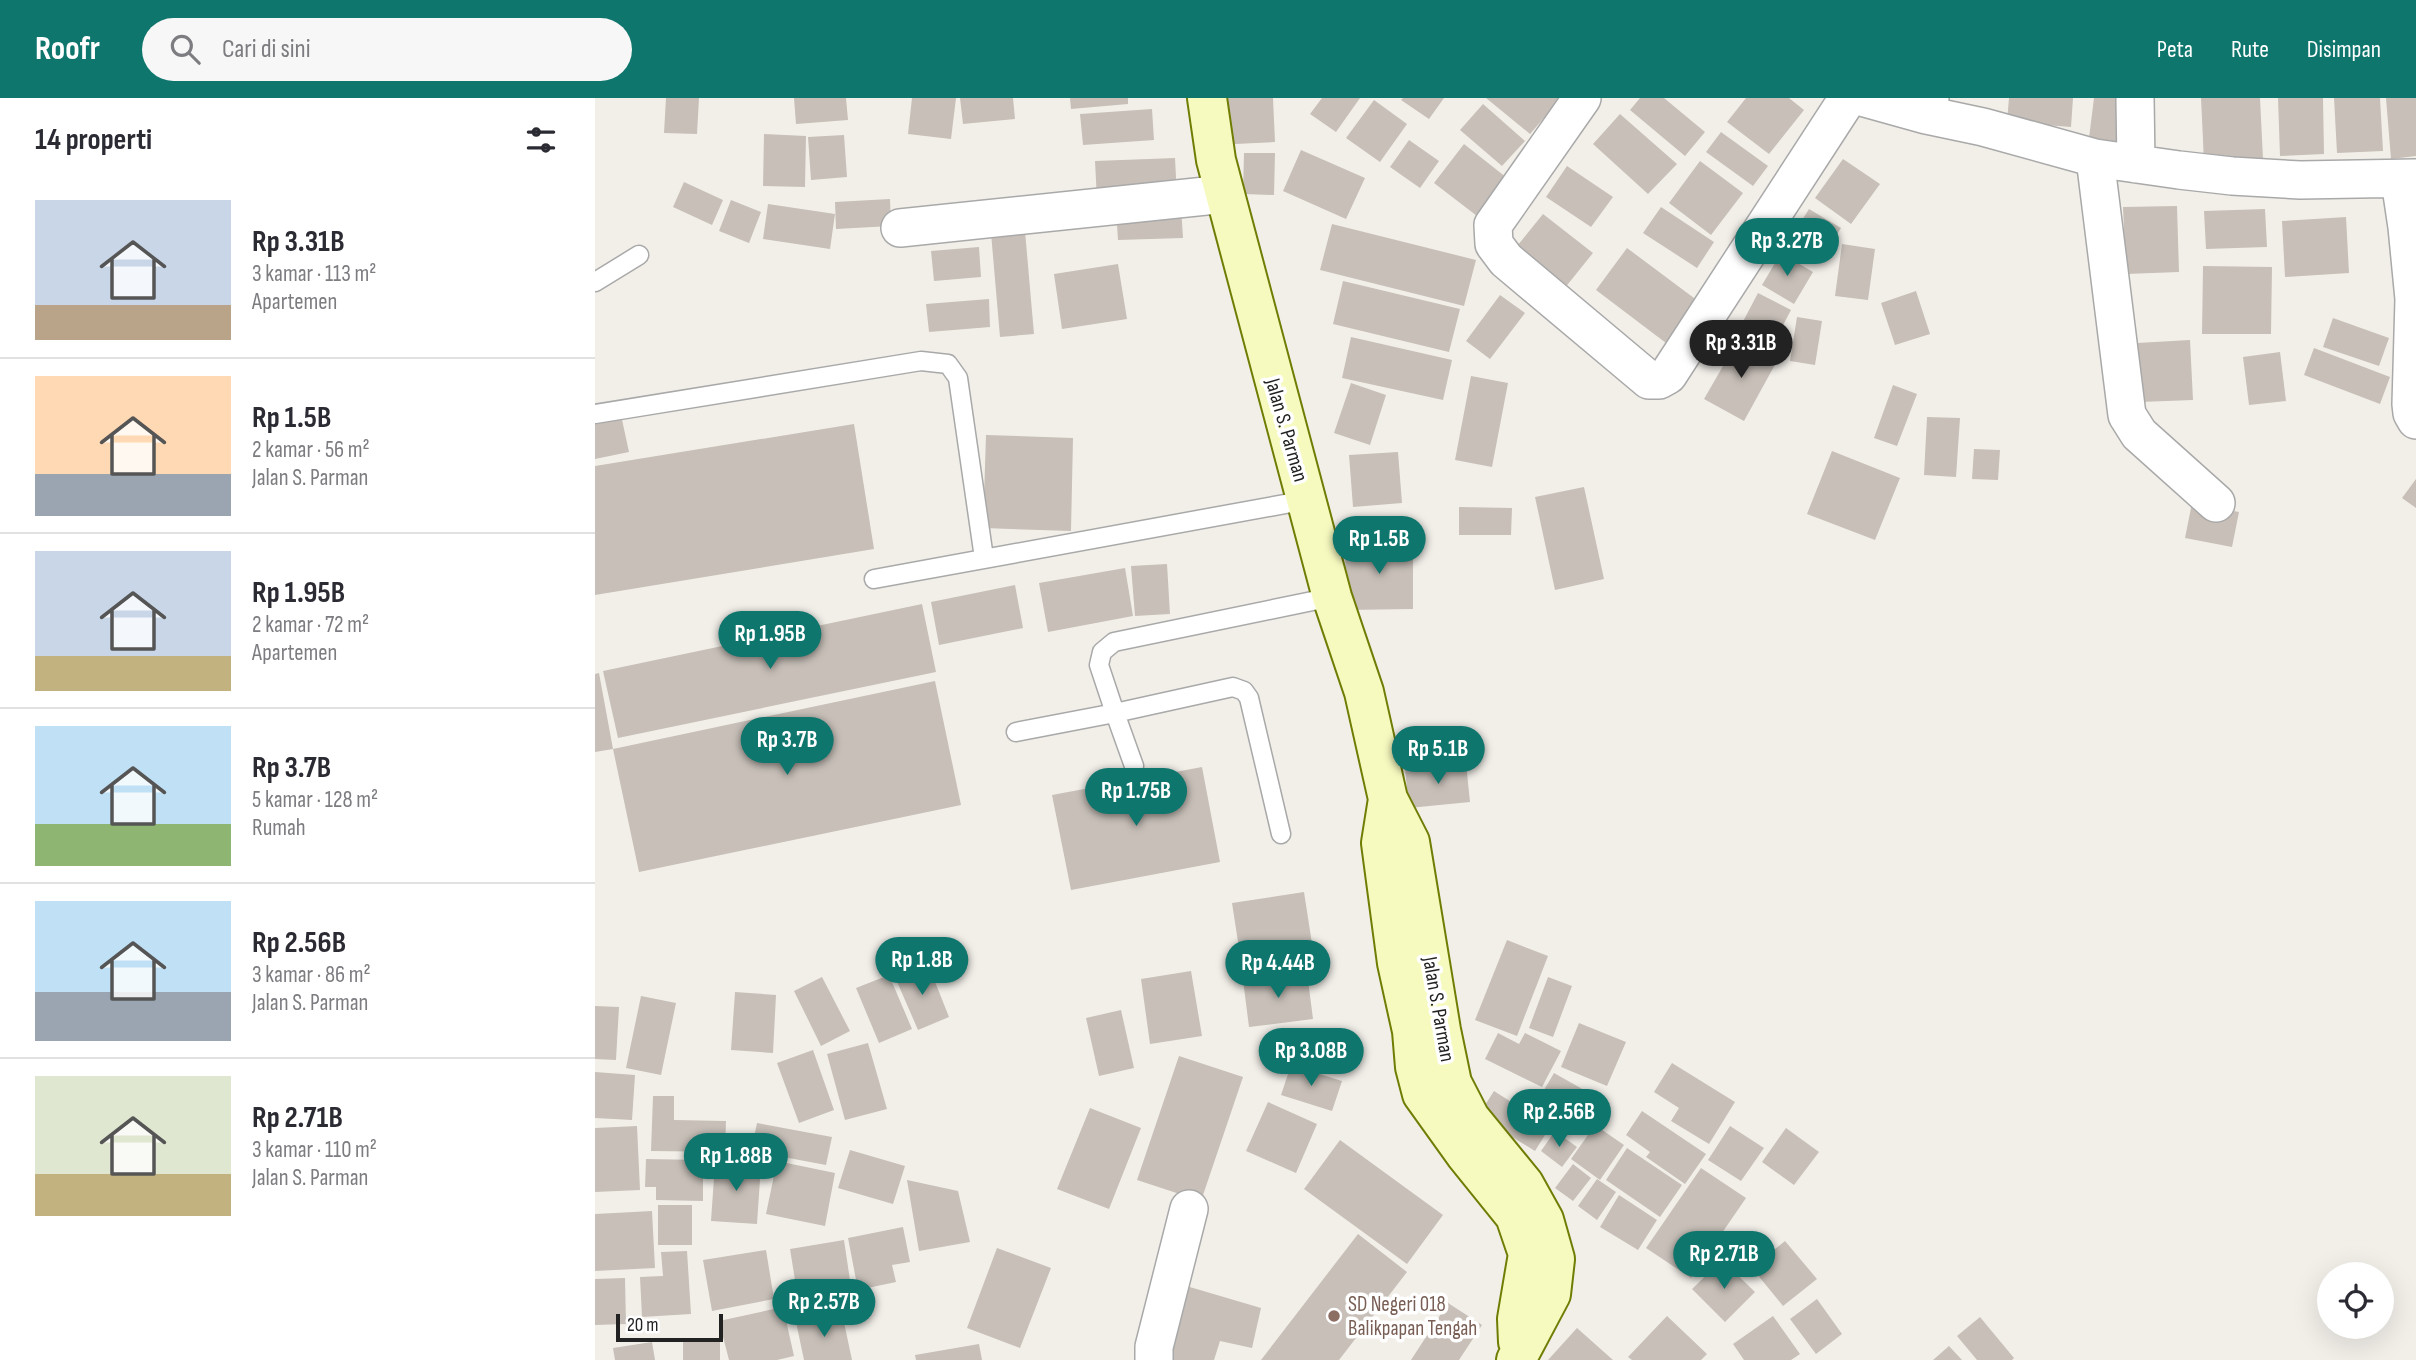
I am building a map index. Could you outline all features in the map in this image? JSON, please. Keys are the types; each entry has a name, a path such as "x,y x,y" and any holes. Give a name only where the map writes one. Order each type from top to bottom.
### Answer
{"main road":[{"name":"Jalan S. Parman","path":"1207,98 1216,160 1259,330 1332,597 1364,692 1388,799 1381,843 1397,963 1422,1094 1465,1154 1515,1216 1528,1254 1517,1320 1517,1357"}],"street":[{"path":"1582,98 1493,225 1494,244 1506,260 1649,380 1659,380 1668,375 1848,98"},
{"path":"1865,98 1928,107 1983,127 2095,158 2232,176 2300,180 2408,179 2414,299 2411,404 2416,419"},
{"path":"2135,98 2136,164"},
{"path":"2095,158 2127,415 2139,434 2216,503"},
{"path":"900,228 1225,194"},
{"path":"1154,1360 1154,1346 1188,1209"}],"lane":[{"path":"595,282 639,255"},
{"path":"595,414 921,361 948,364 958,378 984,558"},
{"path":"874,579 1307,500"},
{"path":"1134,766 1099,665 1102,652 1114,642 1332,597"},
{"path":"1016,732 1233,687 1244,691 1249,698 1281,834"}],"building":[{"path":"666,98 699,98 697,134 664,133"},
{"path":"794,98 846,98 848,120 796,124"},
{"path":"912,98 956,98 951,139 908,134"},
{"path":"960,98 1013,98 1015,119 963,124"},
{"path":"1070,98 1128,98 1128,104 1071,109"},
{"path":"1212,98 1273,98 1275,142 1214,145"},
{"path":"1322,98 1360,98 1336,132 1310,114"},
{"path":"1444,98 1429,119 1401,100"},
{"path":"1486,98 1561,98 1530,134"},
{"path":"1640,98 1664,98 1705,132 1685,156 1630,110"},
{"path":"1746,98 1789,98 1804,110 1769,154 1727,122"},
{"path":"2009,98 2073,98 2071,127 2007,122"},
{"path":"2094,98 2126,98 2120,150 2088,146"},
{"path":"2201,98 2260,98 2263,159 2204,162"},
{"path":"2278,98 2323,98 2324,154 2280,156"},
{"path":"2334,98 2380,98 2383,151 2337,153"},
{"path":"2386,98 2416,98 2416,156 2391,159"},
{"path":"1374,100 1407,124 1380,162 1346,138"},
{"path":"1483,104 1525,141 1502,166 1460,130"},
{"path":"1152,109 1154,140 1083,145 1080,114"},
{"path":"1620,114 1677,164 1648,194 1593,144"},
{"path":"1721,132 1768,166 1753,186 1706,152"},
{"path":"764,134 806,136 805,187 763,186"},
{"path":"844,135 847,177 811,180 808,137"},
{"path":"1409,140 1439,161 1420,188 1390,167"},
{"path":"1464,144 1507,178 1477,216 1434,183"},
{"path":"1301,150 1365,178 1346,219 1283,191"},
{"path":"1244,153 1275,153 1274,195 1243,194"},
{"path":"1175,158 1177,197 1097,200 1095,161"},
{"path":"1843,159 1880,184 1851,224 1815,198"},
{"path":"1700,161 1743,193 1711,235 1669,203"},
{"path":"1567,166 1613,197 1591,227 1546,197"},
{"path":"684,182 723,200 712,225 673,207"},
{"path":"890,199 891,226 836,229 835,202"},
{"path":"731,200 761,212 749,243 719,231"},
{"path":"768,204 835,214 830,249 763,239"},
{"path":"1181,206 1183,238 1118,240 1116,209"},
{"path":"2177,206 2179,272 2126,274 2123,207"},
{"path":"1661,207 1714,242 1697,268 1643,233"},
{"path":"1809,209 1841,228 1820,261 1788,242"},
{"path":"2265,209 2267,247 2206,249 2204,211"},
{"path":"1543,214 1593,253 1564,289 1514,250"},
{"path":"2346,217 2349,273 2285,277 2282,221"},
{"path":"1332,224 1476,260 1464,306 1320,270"},
{"path":"1025,231 1034,334 1000,337 991,233"},
{"path":"1842,244 1875,249 1868,300 1835,296"},
{"path":"979,247 981,277 934,281 931,251"},
{"path":"1627,248 1698,301 1666,343 1596,290"},
{"path":"1781,253 1813,272 1794,304 1762,285"},
{"path":"1118,264 1127,319 1062,329 1054,274"},
{"path":"2203,266 2272,267 2271,334 2202,334"},
{"path":"1343,281 1460,309 1449,352 1333,324"},
{"path":"1916,291 1930,334 1895,345 1881,303"},
{"path":"1758,293 1791,310 1772,346 1739,329"},
{"path":"1500,295 1525,313 1490,359 1466,341"},
{"path":"989,299 990,327 929,332 926,304"},
{"path":"1797,317 1822,321 1815,365 1790,361"},
{"path":"2333,318 2389,338 2379,366 2323,347"},
{"path":"1351,337 1452,360 1443,400 1342,378"},
{"path":"1738,340 1777,361 1744,421 1704,399"},
{"path":"2190,340 2193,400 2140,402 2137,343"},
{"path":"2314,348 2390,377 2380,404 2304,375"},
{"path":"2280,352 2286,401 2249,405 2243,357"},
{"path":"1471,376 1508,383 1492,467 1455,460"},
{"path":"1351,383 1386,395 1370,445 1334,433"},
{"path":"1893,385 1917,394 1897,446 1874,438"},
{"path":"621,415 629,452 595,459 595,421"},
{"path":"1927,417 1960,418 1956,477 1924,475"},
{"path":"854,424 874,549 595,595 595,466"},
{"path":"986,435 1073,438 1071,531 983,528"},
{"path":"1974,449 2000,450 1998,480 1972,479"},
{"path":"1832,451 1900,478 1875,540 1807,514"},
{"path":"1398,452 1402,503 1353,507 1349,455"},
{"path":"2416,479 2416,508 2402,498"},
{"path":"1584,487 1604,579 1555,590 1535,497"},
{"path":"2192,503 2239,512 2232,547 2185,538"},
{"path":"1459,507 1512,508 1511,535 1459,535"},
{"path":"1345,542 1413,542 1413,609 1346,610"},
{"path":"1167,564 1170,614 1135,616 1131,566"},
{"path":"1125,568 1133,616 1048,632 1039,583"},
{"path":"1015,585 1023,628 939,645 931,602"},
{"path":"922,604 936,672 618,738 603,671"},
{"path":"599,673 613,749 595,752 595,674"},
{"path":"935,681 961,805 639,872 613,749"},
{"path":"1466,763 1470,802 1409,808 1405,769"},
{"path":"1202,767 1220,862 1071,890 1052,795"},
{"path":"1304,892 1315,963 1243,974 1232,903"},
{"path":"1507,940 1548,956 1517,1036 1475,1020"},
{"path":"928,964 949,1017 918,1030 895,977"},
{"path":"1191,971 1202,1036 1150,1044 1141,979"},
{"path":"1307,972 1313,1019 1249,1027 1243,980"},
{"path":"889,975 912,1029 879,1043 856,988"},
{"path":"822,977 850,1031 821,1046 794,991"},
{"path":"1548,977 1572,986 1553,1037 1529,1028"},
{"path":"735,992 776,995 773,1053 731,1050"},
{"path":"641,996 676,1003 661,1075 626,1068"},
{"path":"595,1006 619,1007 616,1060 595,1059"},
{"path":"1121,1010 1134,1068 1099,1076 1086,1018"},
{"path":"1579,1023 1626,1042 1607,1086 1561,1067"},
{"path":"1498,1033 1519,1044 1525,1033 1561,1051 1542,1087 1485,1059"},
{"path":"868,1043 887,1109 845,1120 827,1054"},
{"path":"813,1050 834,1110 799,1123 777,1063"},
{"path":"1179,1056 1243,1077 1201,1201 1137,1180"},
{"path":"1672,1063 1735,1102 1709,1144 1671,1121 1679,1108 1654,1092"},
{"path":"1291,1065 1342,1081 1332,1111 1281,1095"},
{"path":"595,1072 635,1075 632,1120 595,1118"},
{"path":"1554,1073 1600,1099 1580,1133 1534,1107"},
{"path":"1494,1091 1550,1127 1535,1151 1478,1116"},
{"path":"653,1096 674,1096 674,1120 726,1121 725,1152 651,1151"},
{"path":"1268,1102 1317,1124 1296,1173 1246,1151"},
{"path":"1090,1108 1141,1128 1109,1209 1057,1189"},
{"path":"1642,1111 1706,1154 1685,1184 1646,1157 1650,1152 1626,1135"},
{"path":"757,1123 832,1137 826,1165 751,1151"},
{"path":"1595,1125 1624,1145 1600,1180 1571,1159"},
{"path":"637,1126 640,1190 595,1192 595,1128"},
{"path":"1730,1126 1764,1148 1741,1181 1708,1160"},
{"path":"1786,1128 1819,1152 1794,1185 1762,1162"},
{"path":"1555,1131 1577,1147 1562,1167 1541,1151"},
{"path":"1340,1140 1443,1215 1407,1264 1304,1189"},
{"path":"1627,1148 1682,1185 1660,1217 1606,1180"},
{"path":"850,1150 905,1166 893,1204 838,1188"},
{"path":"646,1159 703,1160 703,1201 656,1200 656,1187 645,1187"},
{"path":"777,1161 835,1173 825,1226 766,1214"},
{"path":"715,1163 761,1165 757,1224 711,1221"},
{"path":"1573,1164 1591,1178 1573,1201 1555,1188"},
{"path":"1701,1168 1746,1198 1691,1278 1646,1248"},
{"path":"1597,1179 1616,1192 1597,1220 1578,1206"},
{"path":"907,1180 958,1191 970,1242 919,1251"},
{"path":"1619,1195 1657,1220 1638,1250 1600,1227"},
{"path":"658,1205 692,1205 692,1245 658,1245"},
{"path":"652,1211 655,1268 595,1271 595,1214"},
{"path":"903,1227 910,1262 892,1265 896,1282 858,1290 848,1238"},
{"name":"SD Negeri 018 Balikpapan Tengah","path":"1358,1234 1407,1272 1339,1360 1261,1360"},
{"path":"844,1240 851,1287 841,1289 843,1304 800,1311 790,1249"},
{"path":"1785,1241 1817,1279 1783,1306 1752,1268"},
{"path":"997,1248 1051,1268 1020,1348 967,1328"},
{"path":"766,1250 774,1299 712,1311 703,1260"},
{"path":"687,1251 691,1314 642,1317 640,1277 663,1276 661,1252"},
{"path":"1722,1260 1755,1292 1725,1322 1692,1289"},
{"path":"625,1278 626,1324 595,1325 595,1279"},
{"path":"1183,1285 1261,1308 1252,1348 1220,1341 1214,1360 1161,1360"},
{"path":"1817,1299 1842,1334 1816,1354 1790,1319"},
{"path":"1448,1303 1482,1325 1459,1360 1411,1360"},
{"path":"783,1307 794,1356 777,1360 729,1360 719,1321"},
{"path":"842,1313 852,1360 804,1360 796,1322"},
{"path":"1667,1316 1707,1354 1701,1360 1632,1360 1628,1357"},
{"path":"1773,1316 1800,1354 1791,1360 1744,1360 1733,1344"},
{"path":"1980,1317 2014,1358 2012,1360 1977,1360 1957,1336"},
{"path":"1577,1328 1613,1360 1548,1360"},
{"path":"652,1342 655,1360 615,1360 613,1348"},
{"path":"683,1342 720,1342 720,1360 683,1360"},
{"path":"979,1344 982,1360 916,1360 915,1355"},
{"path":"1949,1346 1962,1360 1933,1360"}],"place":[{"name":"SD Negeri 018 Balikpapan Tengah","path":"1334,1316"}]}
